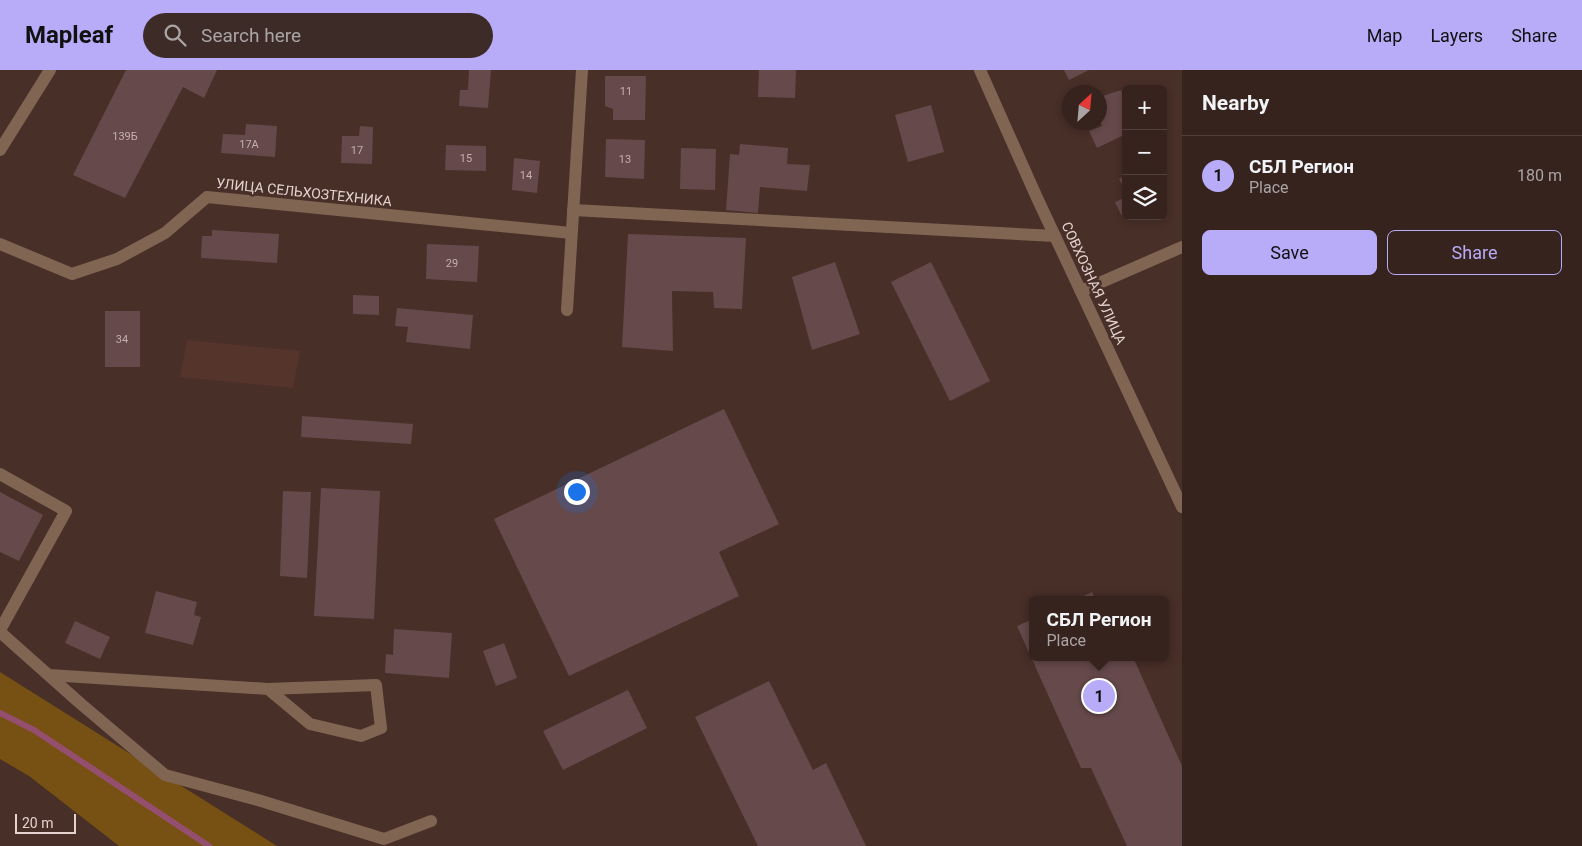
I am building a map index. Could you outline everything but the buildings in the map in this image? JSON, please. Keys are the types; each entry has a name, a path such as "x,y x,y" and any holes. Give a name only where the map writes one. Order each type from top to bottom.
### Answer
{"street":[{"path":"0,150 50,70"},
{"path":"567,310 582,70"},
{"name":"СОВХОЗНАЯ УЛИЦА","path":"980,70 1055,236 1182,507"},
{"name":"УЛИЦА СЕЛЬХОЗТЕХНИКА","path":"0,244 72,274 117,259 165,233 207,197 572,233"},
{"path":"573,210 1055,236"},
{"path":"1081,292 1182,247"},
{"path":"0,474 66,511 0,631 165,774 258,800 384,839 431,822"},
{"path":"49,675 268,689 376,685 380,728 361,736 310,724 268,689"}],"shaded area":[{"path":"187,340 300,351 293,388 180,377"},
{"path":"0,672 277,846 119,846 29,776 0,759"}],"waterway":[{"path":"0,713 34,730 209,846"}],"place":[{"name":"СБЛ Регион","path":"1099,696"}]}
